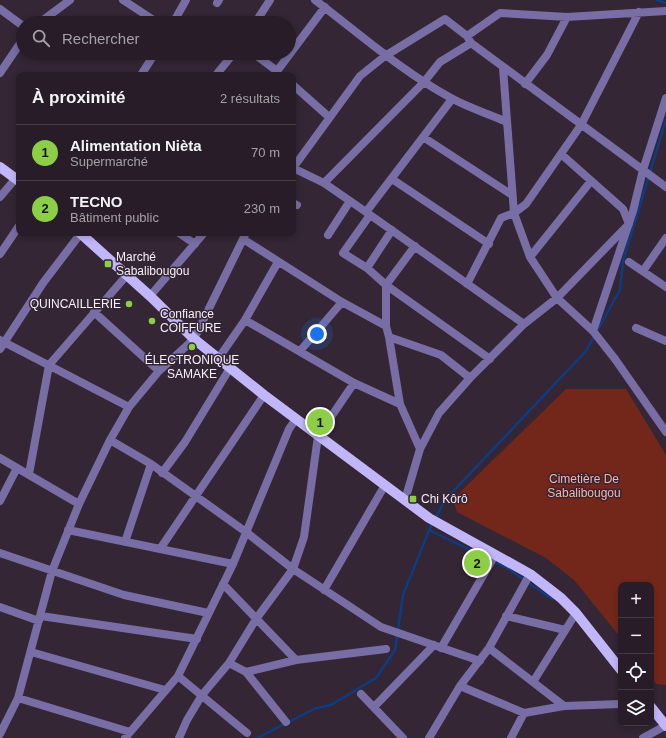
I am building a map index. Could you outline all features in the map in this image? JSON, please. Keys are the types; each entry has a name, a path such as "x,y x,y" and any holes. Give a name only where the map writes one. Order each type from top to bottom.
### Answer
{"main road":[{"path":"0,167 16,178"},
{"path":"85,236 150,296 194,340 264,395 432,520 530,574 561,598 576,613 618,666"},
{"path":"654,711 666,726"}],"street":[{"path":"48,16 70,0"},
{"path":"122,0 147,16"},
{"path":"177,16 186,0"},
{"path":"260,16 270,0"},
{"path":"315,0 385,56 424,82 452,99 507,122"},
{"path":"296,48 325,7"},
{"path":"0,9 16,21"},
{"path":"324,183 424,82 440,62 500,14 567,17 666,11"},
{"path":"467,284 489,244 501,218 514,213 526,204 581,125 640,12"},
{"path":"524,84 547,55 567,17"},
{"path":"296,164 360,76 385,56 445,19 524,84 666,186"},
{"path":"0,73 16,49"},
{"path":"142,72 150,60"},
{"path":"218,72 228,60"},
{"path":"261,60 276,72"},
{"path":"279,72 288,60"},
{"path":"503,68 514,213 530,257 557,298 593,331 615,359 666,432"},
{"path":"296,88 329,117"},
{"path":"452,99 392,179 368,213 343,253 367,268 386,285 490,359"},
{"path":"593,331 628,224 643,170 665,102"},
{"path":"423,137 512,195"},
{"path":"561,154 623,209 628,224"},
{"path":"296,169 324,183 524,324"},
{"path":"392,179 489,244"},
{"path":"0,197 16,180"},
{"path":"530,257 591,181"},
{"path":"328,235 350,201"},
{"path":"405,500 420,449 439,413 470,378 524,324 557,298 628,224"},
{"path":"0,254 16,230"},
{"path":"367,268 392,230"},
{"path":"81,236 43,283 1,343 50,365 129,407"},
{"path":"183,236 195,244"},
{"path":"150,296 202,236"},
{"path":"0,734 18,698 52,571 79,504 110,440 129,407 159,371 194,340 244,236 278,262 342,302 386,326"},
{"path":"642,271 666,238"},
{"path":"415,246 386,285 386,326 390,337 400,404 420,449"},
{"path":"218,359 245,320 278,262"},
{"path":"629,262 666,286"},
{"path":"29,474 50,365 126,275"},
{"path":"300,351 342,302"},
{"path":"94,312 159,371"},
{"path":"245,320 354,383 400,404"},
{"path":"636,328 666,341"},
{"path":"390,337 441,355 470,378"},
{"path":"162,473 185,442 230,368"},
{"path":"180,738 187,720 202,695 229,663 256,619 294,569 304,537 318,436 354,383"},
{"path":"160,549 264,395"},
{"path":"18,698 128,735 178,676 233,564 289,429 296,419"},
{"path":"110,440 151,464 246,532 294,569 381,627 480,661"},
{"path":"0,458 79,504"},
{"path":"125,542 151,464"},
{"path":"0,501 17,468"},
{"path":"324,590 385,485"},
{"path":"68,530 233,564"},
{"path":"0,553 124,595 208,613"},
{"path":"374,707 438,647 495,555"},
{"path":"429,738 460,686 489,648 530,574"},
{"path":"223,584 296,660"},
{"path":"0,607 40,618 197,639"},
{"path":"533,682 576,613"},
{"path":"506,616 565,630"},
{"path":"489,648 564,706"},
{"path":"246,672 296,660 386,649"},
{"path":"30,652 165,690"},
{"path":"229,663 246,672 286,722"},
{"path":"178,676 246,733"},
{"path":"460,686 524,713 564,706 618,704"},
{"path":"361,694 403,738"},
{"path":"511,738 524,713"},
{"path":"643,738 666,726"}],"green space":[{"name":"Cimetière De Sabalibougou","path":"566,389 626,389 666,455 666,685 656,684 654,681 654,582 618,582 618,634 574,580 546,558 457,512 453,499"}],"waterway":[{"path":"657,0 666,3"},
{"path":"435,519 445,500 586,351 620,290 623,261 666,120"},
{"path":"257,738 316,708 331,705 376,678 395,650 403,595 432,523"},
{"path":"429,530 507,568 552,599"}],"place":[{"name":"Marché Sabalibougou","path":"108,264"},
{"name":"QUINCAILLERIE","path":"129,304"},
{"name":"Confiance COIFFURE","path":"152,321"},
{"name":"ÉLECTRONIQUE SAMAKE","path":"192,347"},
{"name":"Alimentation Nièta","path":"320,422"},
{"name":"Chi Kôrô","path":"413,499"},
{"name":"TECNO","path":"477,563"}]}
